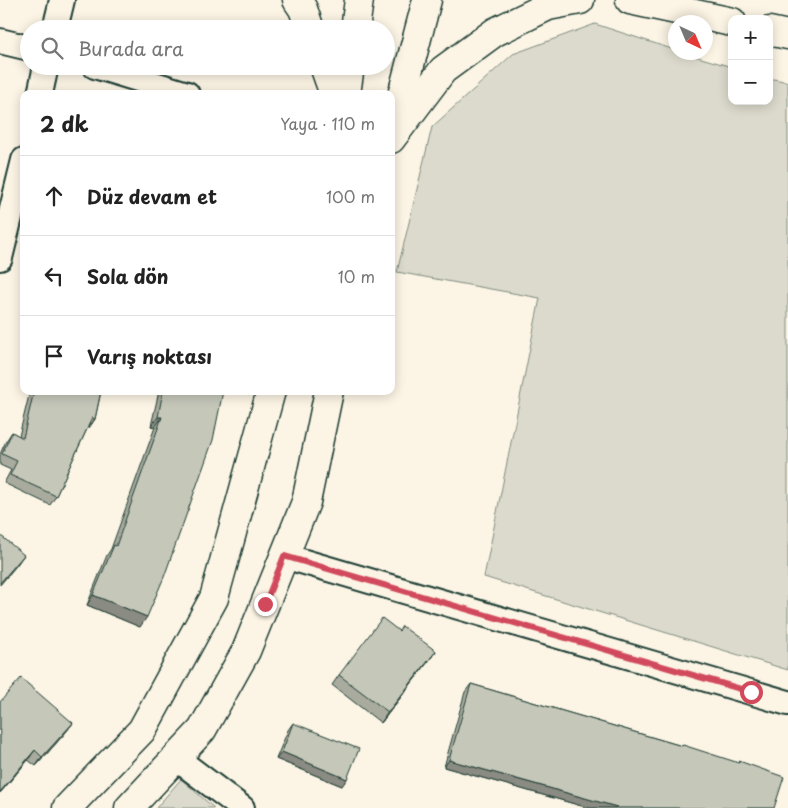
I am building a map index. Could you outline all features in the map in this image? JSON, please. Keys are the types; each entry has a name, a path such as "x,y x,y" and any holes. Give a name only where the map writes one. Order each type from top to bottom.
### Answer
{"main road":[{"path":"298,0 307,20"},
{"path":"356,20 359,0"},
{"path":"395,123 427,0"},
{"path":"395,133 443,70 495,32 548,6 580,0"},
{"path":"630,0 728,21"},
{"path":"773,32 788,35"},
{"path":"327,75 333,90"},
{"path":"347,90 349,75"},
{"path":"67,808 142,730 214,598 269,395"},
{"path":"129,808 202,730 246,651 306,502 327,395"}],"street":[{"path":"58,20 62,0"},
{"path":"0,41 20,46"},
{"path":"41,90 44,75"},
{"path":"125,75 174,90"},
{"path":"0,258 20,176"},
{"path":"284,556 788,703"},
{"path":"176,758 242,808"}],"shaded area":[{"path":"595,24 668,48 668,60 708,60 728,66 728,105 773,105 773,79 788,82 788,670 484,577 540,298 397,272 432,127 513,54"},
{"path":"181,779 214,808 156,808"}],"building":[{"path":"33,395 100,395 95,419 92,418 56,496 10,475 17,461 2,454 12,432 23,438"},
{"path":"162,395 222,395 213,440 164,577 147,617 93,595 114,545 116,546 162,417 158,417"},
{"path":"0,535 24,555 0,583"},
{"path":"382,618 399,631 402,626 436,651 388,712 339,675"},
{"path":"21,678 73,723 42,757 35,750 0,792 0,702"},
{"path":"471,684 739,763 739,761 784,777 774,808 618,808 449,760"},
{"path":"293,723 359,749 347,779 282,752"}],"route":[{"path":"265,604 284,556 751,692"}]}
